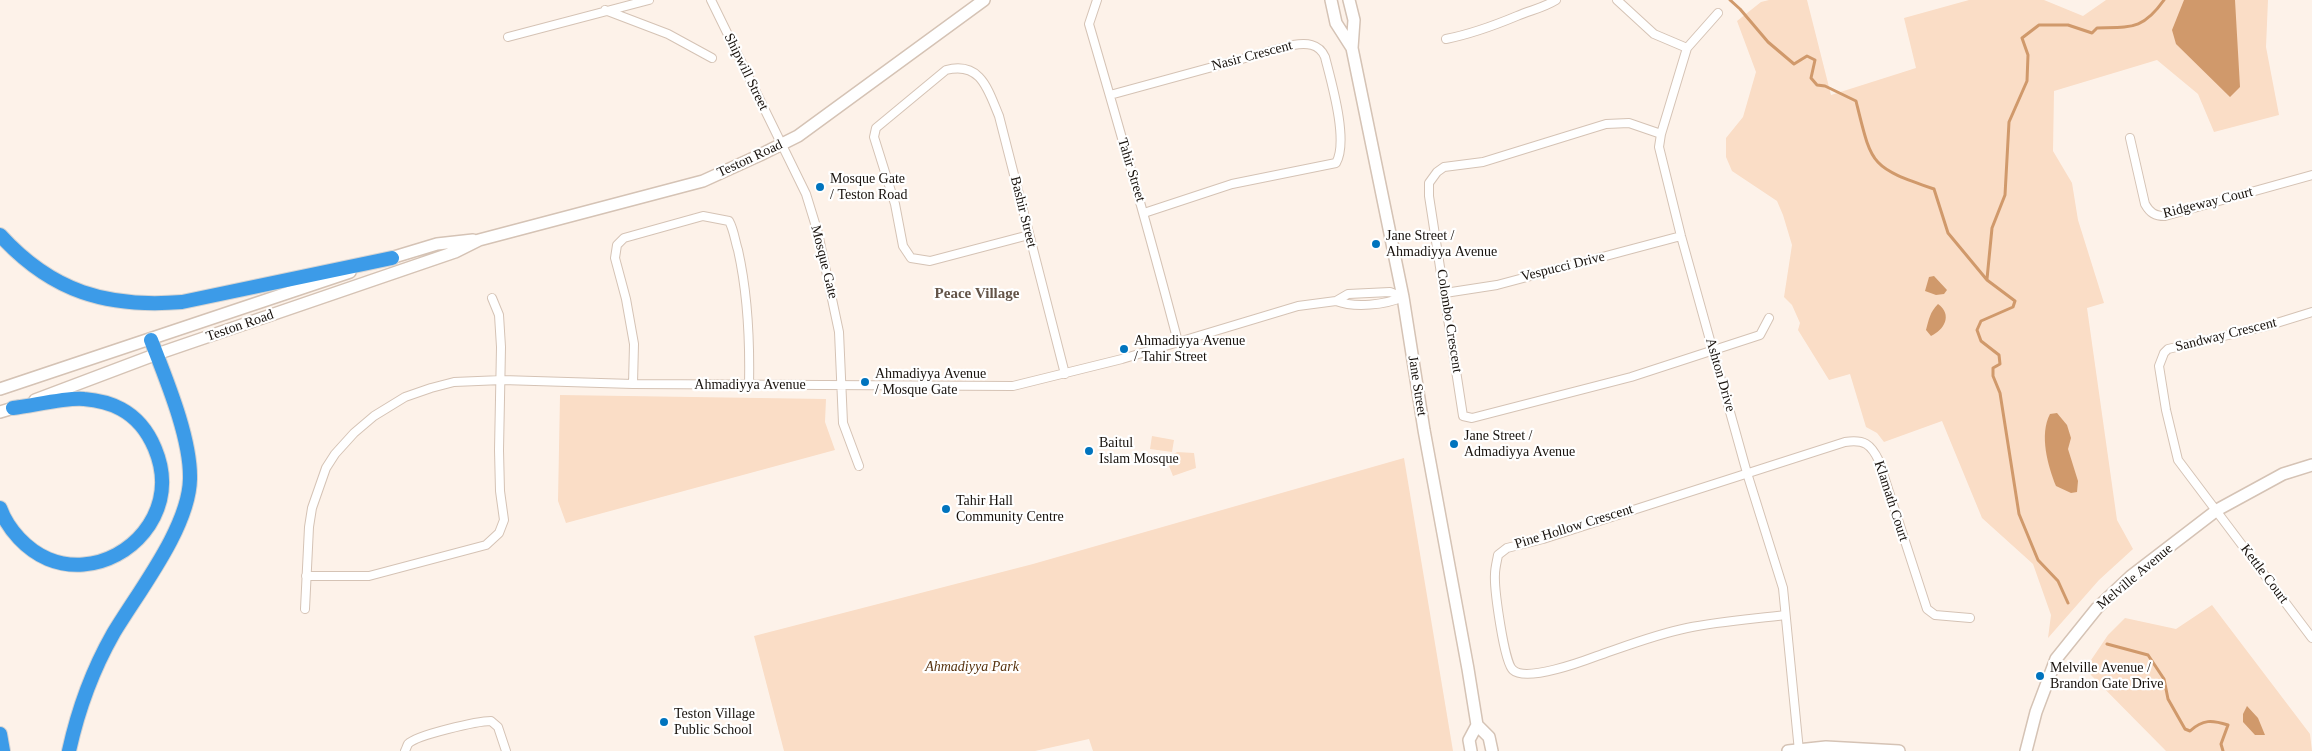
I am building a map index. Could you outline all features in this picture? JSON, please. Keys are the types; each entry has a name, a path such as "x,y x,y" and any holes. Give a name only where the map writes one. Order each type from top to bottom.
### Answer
{"highway":[{"path":"0,235 19,255 65,287 124,303 182,302 392,258"},
{"path":"69,751 75,724 89,683 112,635 171,540 188,497 190,481 188,454 173,400 151,340"},
{"path":"0,508 24,544 36,554 72,565 109,560 130,546 152,520 160,500 162,477 156,452 148,434 121,409 101,402 82,399 7,410"},
{"path":"0,734 3,751"}],"main road":[{"name":"Teston Road","path":"5,388 437,244 480,240 703,181 798,136 984,0"},
{"name":"Jane Street","path":"1331,0 1336,23 1352,48"},
{"name":"Jane Street","path":"1349,0 1354,20 1352,48 1403,297 1424,430 1468,669 1476,725 1469,740 1471,751"},
{"name":"Teston Road","path":"7,410 157,354 455,252 480,240"},
{"name":"Melville Avenue","path":"2026,751 2036,712 2056,659 2077,630 2131,576 2217,510 2283,474 2312,465"},
{"name":"Jane Street","path":"1476,725 1489,737 1492,751"},
{"path":"1795,751 1826,747 1898,751"}],"street":[{"path":"508,37 649,0"},
{"name":"Shipwill Street","path":"711,0 780,145"},
{"name":"Tahir Street","path":"1097,0 1090,24 1132,178 1144,213 1178,342"},
{"path":"1446,39 1502,24 1518,16 1542,9 1556,0"},
{"path":"1617,0 1654,34 1688,48"},
{"path":"606,10 668,34 712,58"},
{"name":"Ashton Drive","path":"1718,14 1688,48 1661,134 1659,147 1681,236 1748,473 1778,566 1783,588 1795,751"},
{"name":"Nasir Crescent","path":"1110,95 1293,45 1315,45 1322,50 1326,62 1339,124 1340,156 1336,163 1232,184 1144,213"},
{"name":"Bashir Street","path":"1029,235 930,261 911,258 903,246 895,204 874,137 876,128 946,70 958,67 972,70 987,87 999,116 1065,374"},
{"name":"Colombo Crescent","path":"1661,134 1630,123 1606,124 1483,162 1444,167 1437,172 1429,183 1429,196 1463,416 1472,418 1622,380 1714,350"},
{"name":"Ridgeway Court","path":"2130,138 2145,204 2149,212 2156,216 2165,216 2312,175"},
{"name":"Mosque Gate","path":"780,145 806,194 818,233 839,332 843,423 860,466"},
{"path":"633,384 634,344 626,299 615,258 617,245 624,238 703,216 728,221 734,234 742,270 750,334 749,385"},
{"name":"Vespucci Drive","path":"1445,293 1497,285 1681,236"},
{"name":"Ahmadiyya Avenue","path":"305,609 309,527 320,484 335,454 354,432 374,416 405,397 431,388 454,382 502,380 633,384 991,388 1013,386 1065,374 1231,328 1298,306 1336,301 1348,294 1390,292 1403,297"},
{"path":"306,576 369,576 486,545 499,533 504,520 500,491 499,450 502,380 499,315 492,298"},
{"name":"Sandway Crescent","path":"2217,510 2178,460 2171,435 2159,366 2164,353 2177,346 2267,326 2312,312"},
{"path":"1714,350 1760,335 1769,318"},
{"name":"Klamath Court","path":"1748,473 1845,442 1861,440 1868,443 1879,461 1927,609 1936,615 1970,618"},
{"name":"Pine Hollow Crescent","path":"1748,473 1543,539 1506,548 1498,555 1495,574 1506,658 1512,670 1539,673 1578,663 1665,633 1688,628 1785,615"},
{"name":"Kettle Court","path":"2217,510 2312,638"},
{"path":"405,751 409,743 421,737 479,721 491,721 498,727 506,751"}],"green space":[{"path":"1769,0 1807,0 1831,95 1916,68 1904,18 1969,0 2044,0 2083,16 2106,0 2268,0 2266,47 2279,115 2214,132 2198,94 2157,60 2054,91 2053,151 2072,183 2078,220 2104,303 2087,308 2117,520 2133,549 2099,580 2048,638 2051,615 2033,564 1982,518 1942,421 1884,442 1877,433 1866,427 1850,374 1829,380 1798,330 1800,323 1792,305 1784,297 1792,245 1783,215 1777,201 1732,171 1726,157 1726,138 1743,117 1756,72 1737,21 1761,2"},
{"path":"560,395 826,399 825,422 835,450 566,523 558,501"},
{"path":"1152,436 1174,440 1172,452 1150,449"},
{"path":"1177,452 1194,453 1196,468 1173,476 1169,466 1174,460 1174,454"},
{"name":"Ahmadiyya Park","path":"1404,458 1453,751 1093,751 1089,739 1035,751 784,751 754,636 1033,564"},
{"path":"2212,605 2310,734 2312,751 2166,751 2085,669 2108,635 2125,618 2176,629"}],"shaded area":[{"path":"2184,0 2235,0 2240,87 2230,97 2176,44 2172,30"},
{"path":"1934,276 1947,290 1944,294 1936,295 1925,291 1929,277"},
{"path":"1938,304 1945,313 1945,322 1940,330 1931,336 1926,330 1931,313"},
{"path":"2057,413 2067,425 2071,438 2068,449 2078,481 2077,492 2071,493 2056,486 2050,469 2045,431 2050,414"},
{"path":"2247,706 2258,718 2265,735 2255,735 2243,722 2243,714"}],"waterway":[{"path":"1730,0 1768,42 1794,64 1807,56 1815,60 1811,78 1817,85 1825,86 1856,101 1866,139 1877,161 1885,169 1897,175 1934,189 1948,233 1987,280 2015,301 2013,307 1981,321 1977,330 1981,341 1999,355 2000,364 1993,368 1993,376 2000,393 2019,514 2038,560 2058,581 2068,603"},
{"path":"1987,279 1992,228 2005,195 2009,122 2027,81 2028,55 2022,38 2039,25 2068,25 2092,33 2097,28 2128,27 2143,22 2164,0"},
{"path":"2107,644 2148,655 2164,679 2168,699 2185,729 2190,731 2199,724 2208,722 2228,725 2221,744 2223,751"}],"place":[{"name":"Mosque Gate / Teston Road","path":"820,187"},
{"name":"Jane Street / Ahmadiyya Avenue","path":"1376,244"},
{"name":"Ahmadiyya Avenue / Tahir Street","path":"1124,349"},
{"name":"Ahmadiyya Avenue / Mosque Gate","path":"865,382"},
{"name":"Jane Street / Admadiyya Avenue","path":"1454,444"},
{"name":"Baitul Islam Mosque","path":"1089,451"},
{"name":"Tahir Hall Community Centre","path":"946,509"},
{"name":"Melville Avenue / Brandon Gate Drive","path":"2040,676"},
{"name":"Teston Village Public School","path":"664,722"}],"district":[{"name":"Peace Village","path":"977,294"}]}
